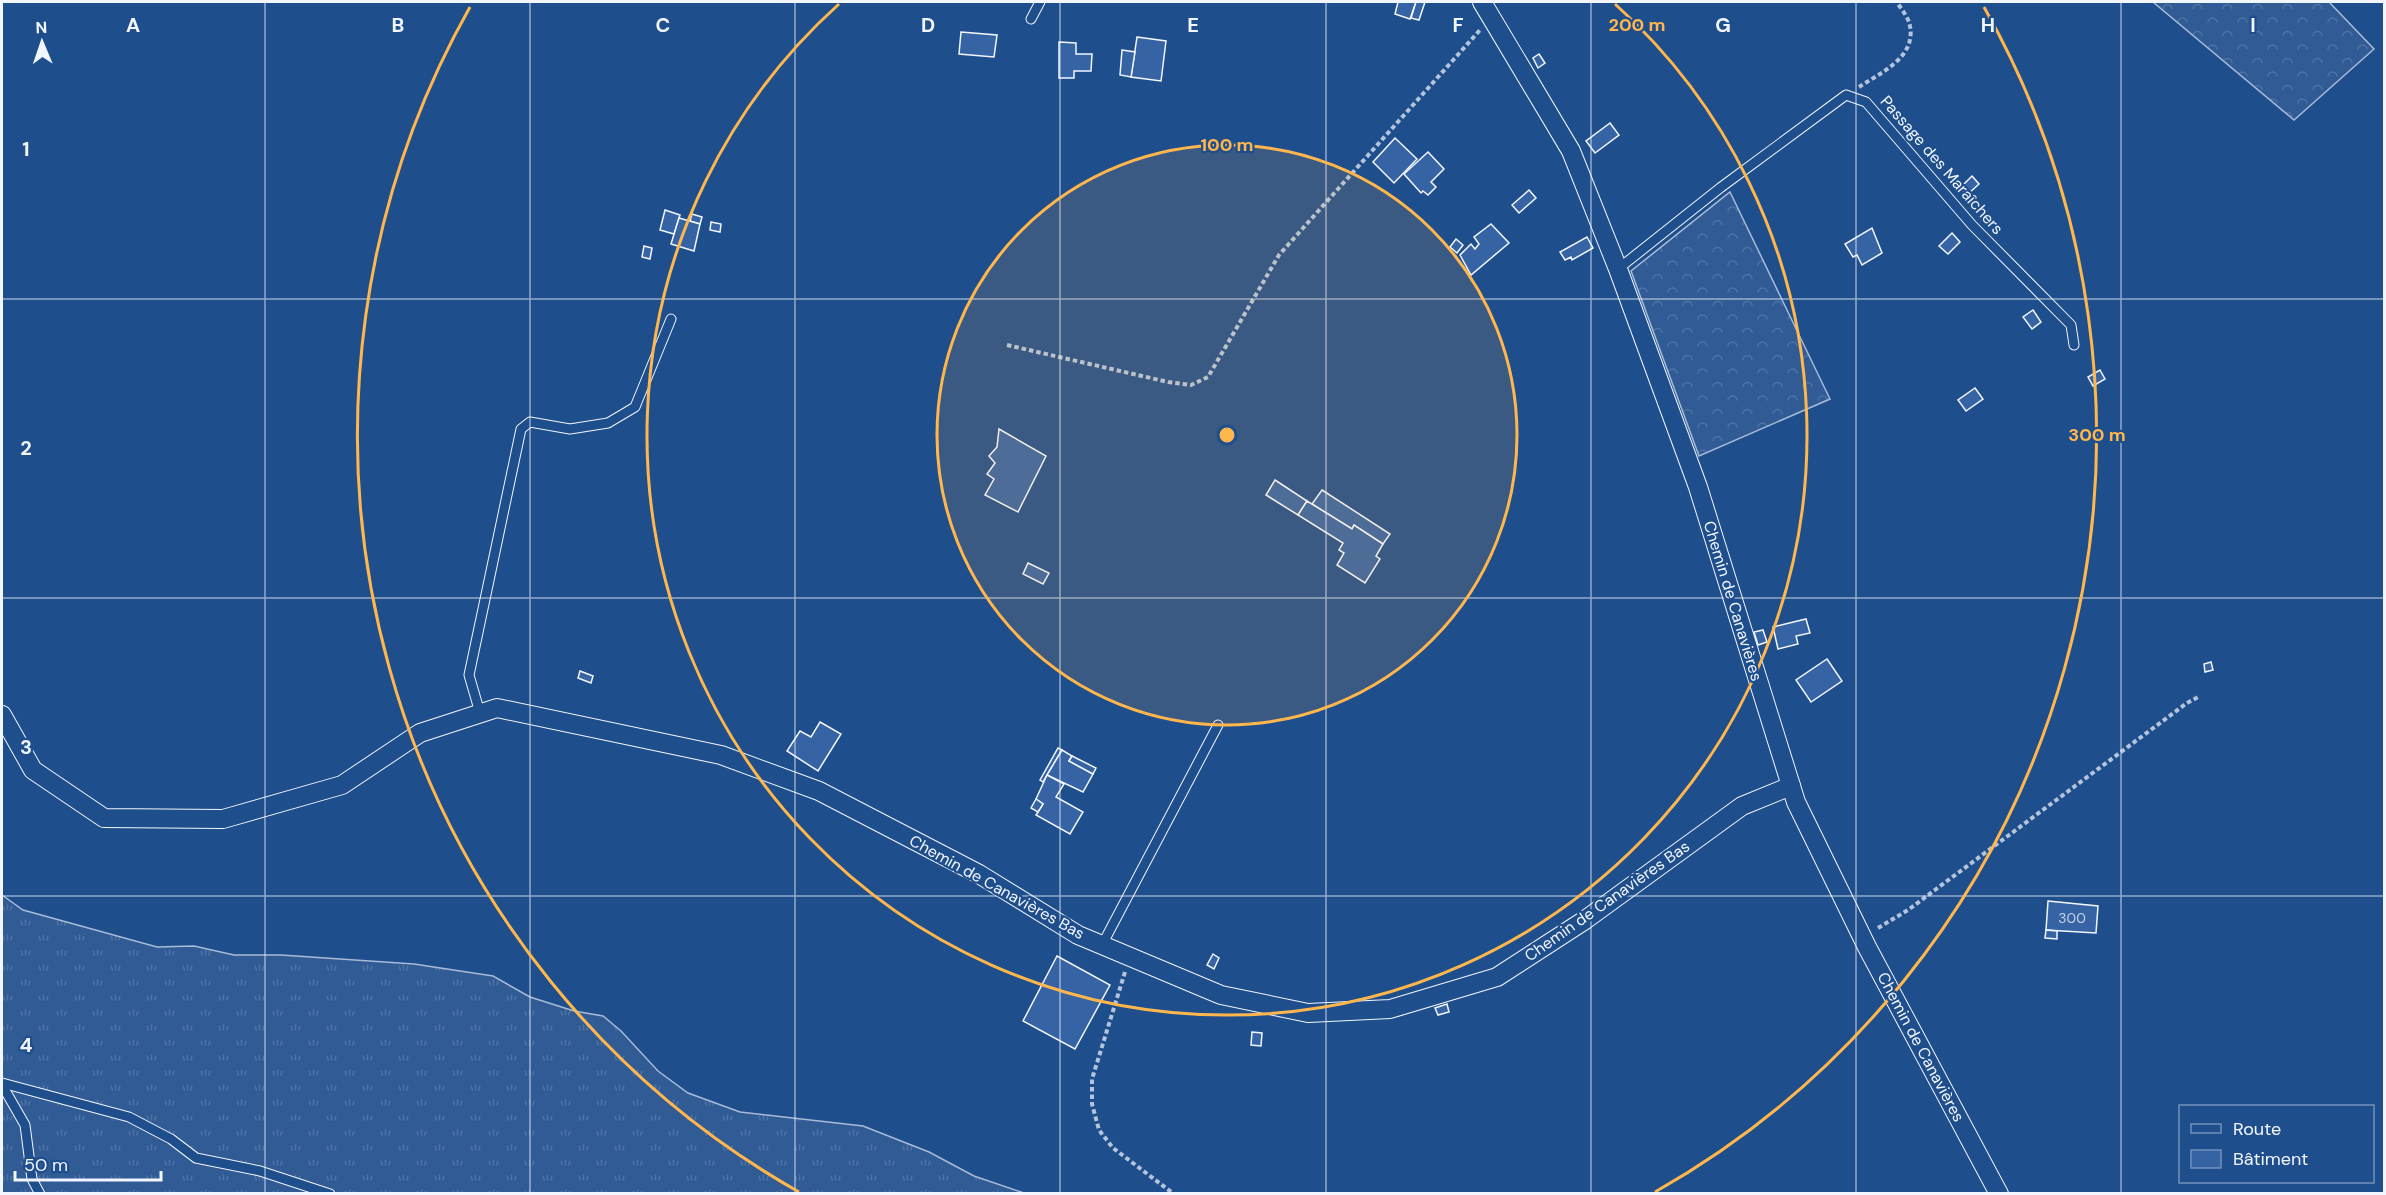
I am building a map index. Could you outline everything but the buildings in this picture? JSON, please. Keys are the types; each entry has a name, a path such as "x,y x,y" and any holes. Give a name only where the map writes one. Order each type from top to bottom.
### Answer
{"street":[{"name":"Chemin de Canavières","path":"1487,9 1571,151 1618,269 1698,487 1796,802 1867,947 1999,1194"},
{"name":"Chemin de Canavières Bas","path":"2,715 33,770 104,818 223,819 342,785 420,733 498,708 721,755 819,791 979,874 1078,935 1221,995 1308,1014 1390,1009 1497,977 1585,920 1742,806 1791,786"}],"lane":[{"path":"1031,19 1040,2"},
{"path":"1618,269 1748,167 1846,96"},
{"name":"Passage des Maraîchers","path":"1846,96 1866,102 1972,225 2071,325 2074,345"},
{"path":"480,713 469,675 521,429 530,422 570,429 608,423 635,407 671,319"},
{"path":"1102,945 1218,725"},
{"path":"2,1084 25,1125 32,1179 40,1194"},
{"path":"2,1084 129,1117 171,1139 196,1158 260,1171 330,1194"}],"path":[{"path":"1846,96 1901,59 1909,41 1910,26 1897,2"},
{"path":"1007,345 1168,382 1191,385 1208,377 1279,255 1487,9"},
{"path":"1867,947 1877,929 1908,910 2187,703 2200,696"},
{"path":"1131,956 1092,1079 1092,1104 1099,1130 1113,1148 1174,1194"}],"green space":[{"path":"2153,2 2329,2 2374,49 2294,120"},
{"path":"1730,192 1830,399 1699,456 1631,271"},
{"path":"2,895 23,910 157,947 194,946 234,955 281,955 414,964 493,976 530,997 574,1011 603,1016 621,1031 658,1071 688,1093 740,1112 863,1126 929,1152 974,1176 1024,1193 2,1193"}]}
